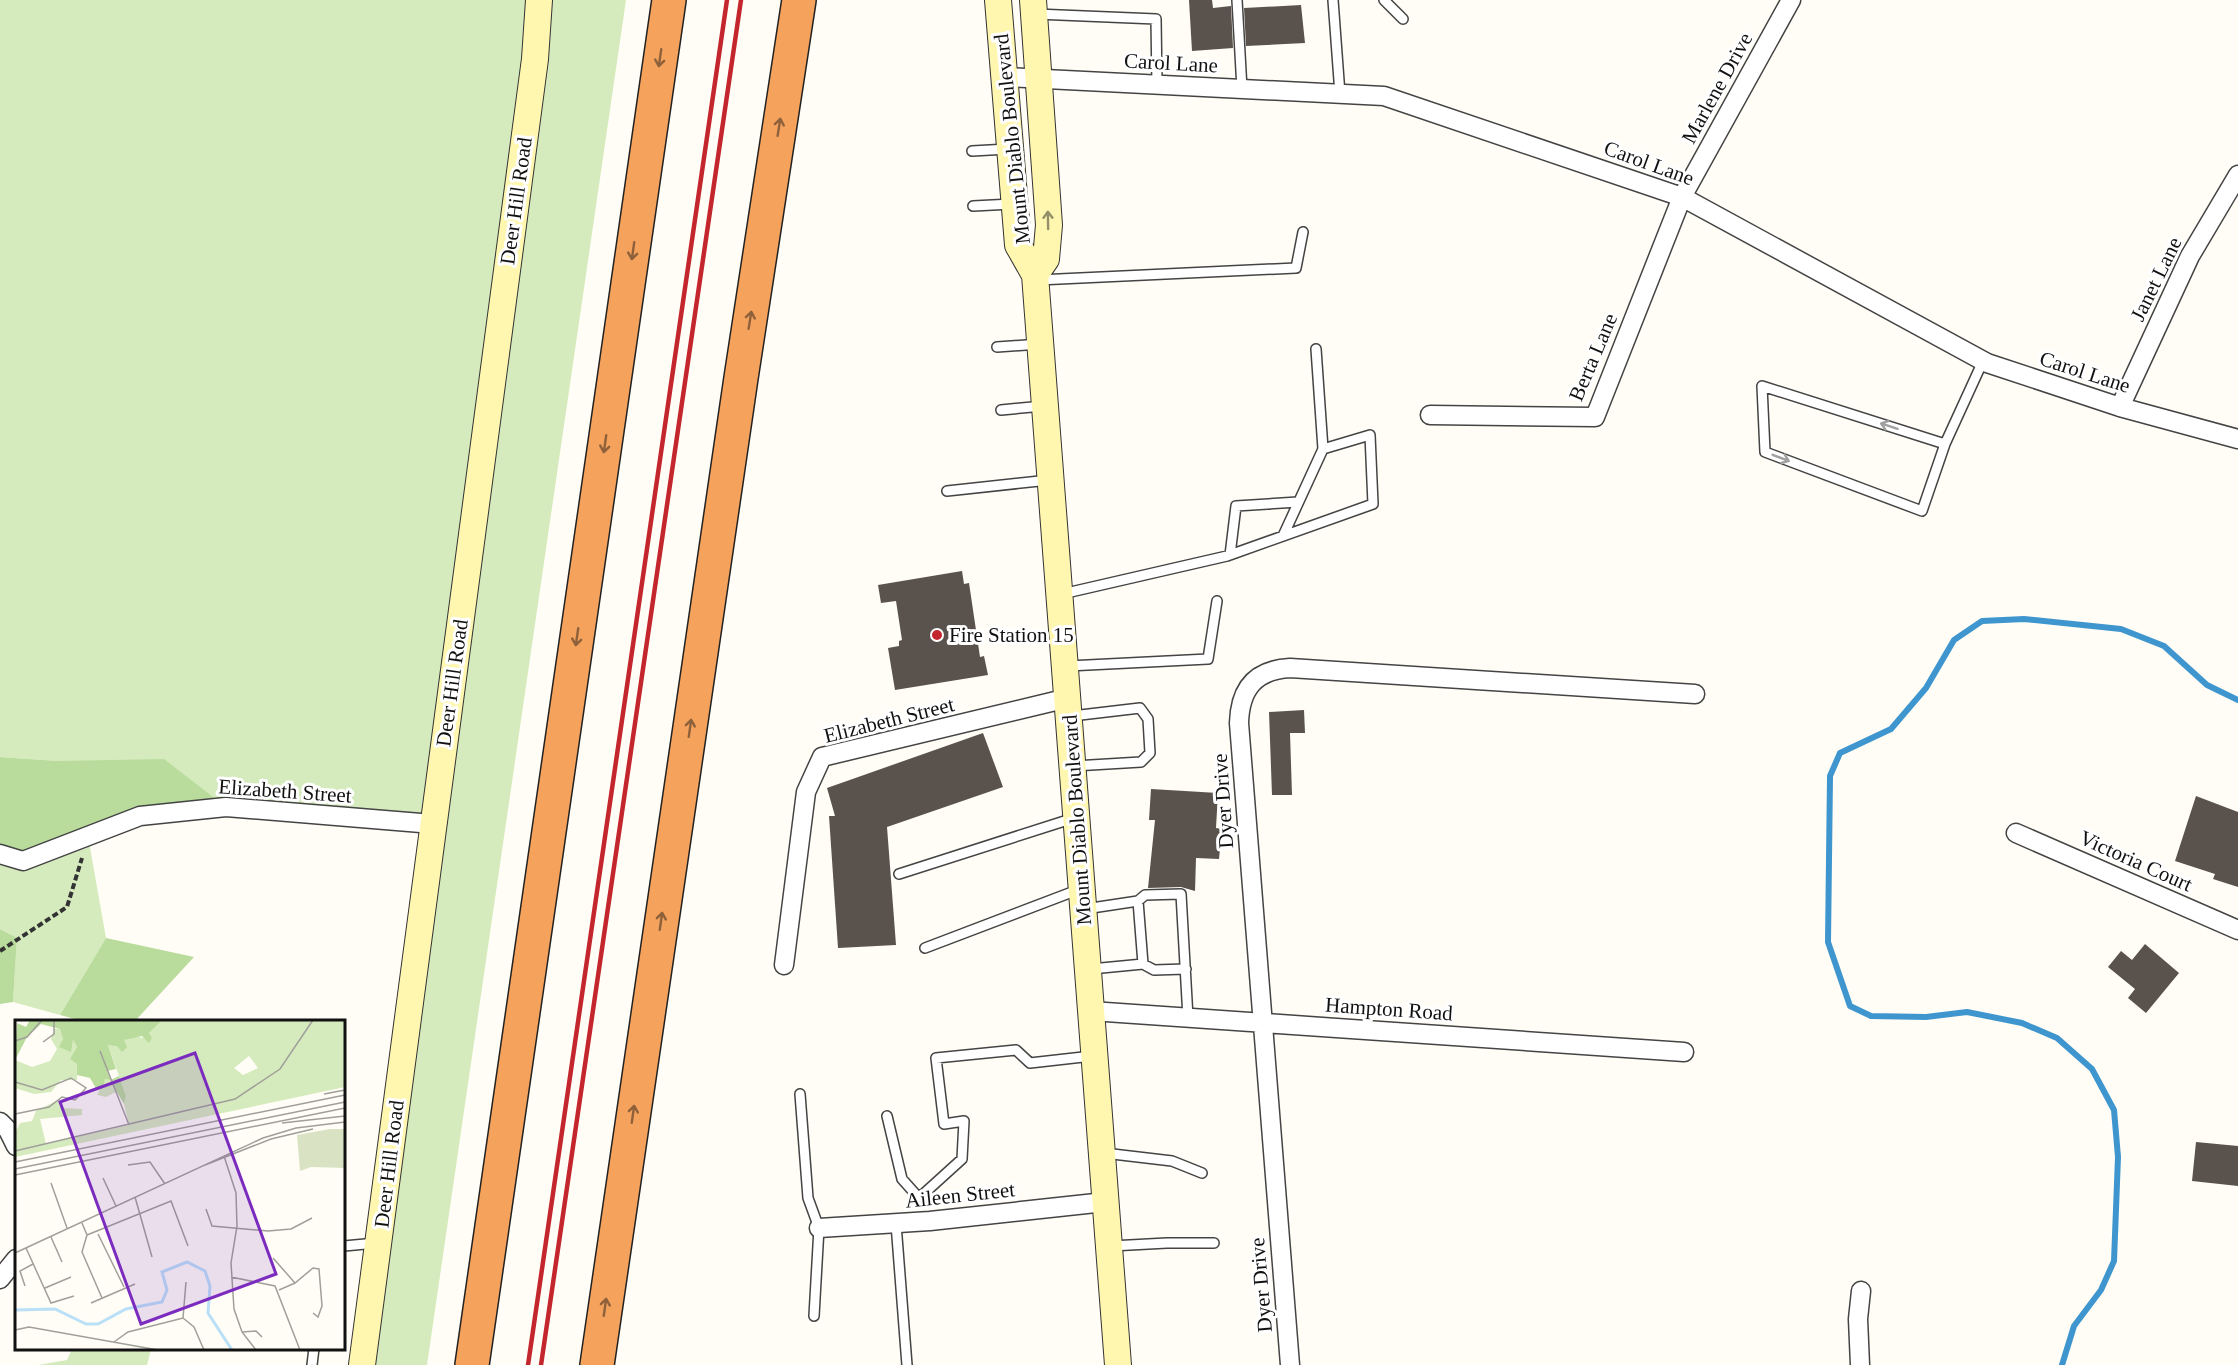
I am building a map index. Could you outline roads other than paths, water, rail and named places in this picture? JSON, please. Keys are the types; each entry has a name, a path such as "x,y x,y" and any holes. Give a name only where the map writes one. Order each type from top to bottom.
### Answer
{"highway":[{"path":"472,1365 669,0"},
{"path":"597,1365 798,0"}],"main road":[{"name":"Deer Hill Road","path":"362,1365 535,59 539,0"},
{"name":"Mount Diablo Boulevard","path":"998,0 1018,245 1036,278 1118,1365"},
{"name":"Mount Diablo Boulevard","path":"1034,7 1049,225 1046,259 1036,278"}],"street":[{"name":"Marlene Drive","path":"1682,197 1791,0"},
{"name":"Carol Lane","path":"1004,77 1384,96 1682,197 1983,361 2120,407 2238,439"},
{"name":"Janet Lane","path":"2120,407 2190,256 2238,175"},
{"name":"Berta Lane","path":"1430,415 1595,417 1682,197"},
{"name":"Dyer Drive","path":"1290,1365 1239,723 1239,707 1244,694 1262,674 1276,668 1290,668 1695,694"},
{"name":"Elizabeth Street","path":"784,965 806,792 822,757 1068,707"},
{"name":"Elizabeth Street","path":"0,854 23,861 140,816 226,807 433,824"},
{"name":"Victoria Court","path":"2016,833 2238,930"},
{"name":"Hampton Road","path":"1091,1011 1684,1052"},
{"path":"0,1122 8,1130 15,1144"},
{"name":"Aileen Street","path":"819,1228 896,1224 1105,1202"},
{"path":"0,1279 15,1260"},
{"path":"1860,1365 1858,1319 1861,1291"}],"lane":[{"path":"1238,0 1242,89"},
{"path":"1333,0 1340,94"},
{"path":"1384,0 1403,19"},
{"path":"1034,7 1156,19 1158,85"},
{"path":"972,151 1010,149"},
{"path":"973,206 1015,203"},
{"path":"1036,278 1296,268 1303,232"},
{"path":"997,347 1041,344"},
{"path":"1283,536 1323,449 1316,349"},
{"path":"1945,444 1762,386 1765,452 1922,511 1945,444 1983,361"},
{"path":"1000,410 1046,406"},
{"path":"1060,594 1230,555 1373,504 1370,435 1323,449"},
{"path":"947,491 1051,480"},
{"path":"1230,555 1236,506 1298,502"},
{"path":"1065,666 1208,659 1217,601"},
{"path":"1068,707 1140,708 1148,719 1150,753 1141,762 1073,766"},
{"path":"899,874 1077,818"},
{"path":"925,948 1083,898 1138,901 1145,895 1181,894 1188,1018"},
{"path":"1138,901 1143,964"},
{"path":"1088,969 1143,964 1154,970 1185,969"},
{"path":"887,1116 902,1179 919,1198 962,1159 964,1121 944,1124 936,1058 1016,1050 1030,1063 1095,1056"},
{"path":"800,1094 807,1198 819,1228 814,1316"},
{"path":"1101,1153 1172,1161 1202,1173"},
{"path":"896,1224 907,1365"},
{"path":"345,1246 378,1243"},
{"path":"1108,1246 1214,1243"},
{"path":"312,1365 314,1350"}],"waterway":[{"path":"2062,1365 2074,1326 2101,1290 2114,1261 2118,1157 2114,1110 2092,1069 2057,1038 2022,1023 1967,1012 1926,1017 1871,1016 1850,1006 1828,942 1830,776 1840,753 1891,729 1926,688 1954,640 1982,621 2024,619 2121,629 2164,646 2207,685 2238,700"}],"railway":[{"path":"528,1365 727,0"},
{"path":"541,1365 741,0"}],"place":[{"name":"Fire Station 15","path":"937,635"}]}
